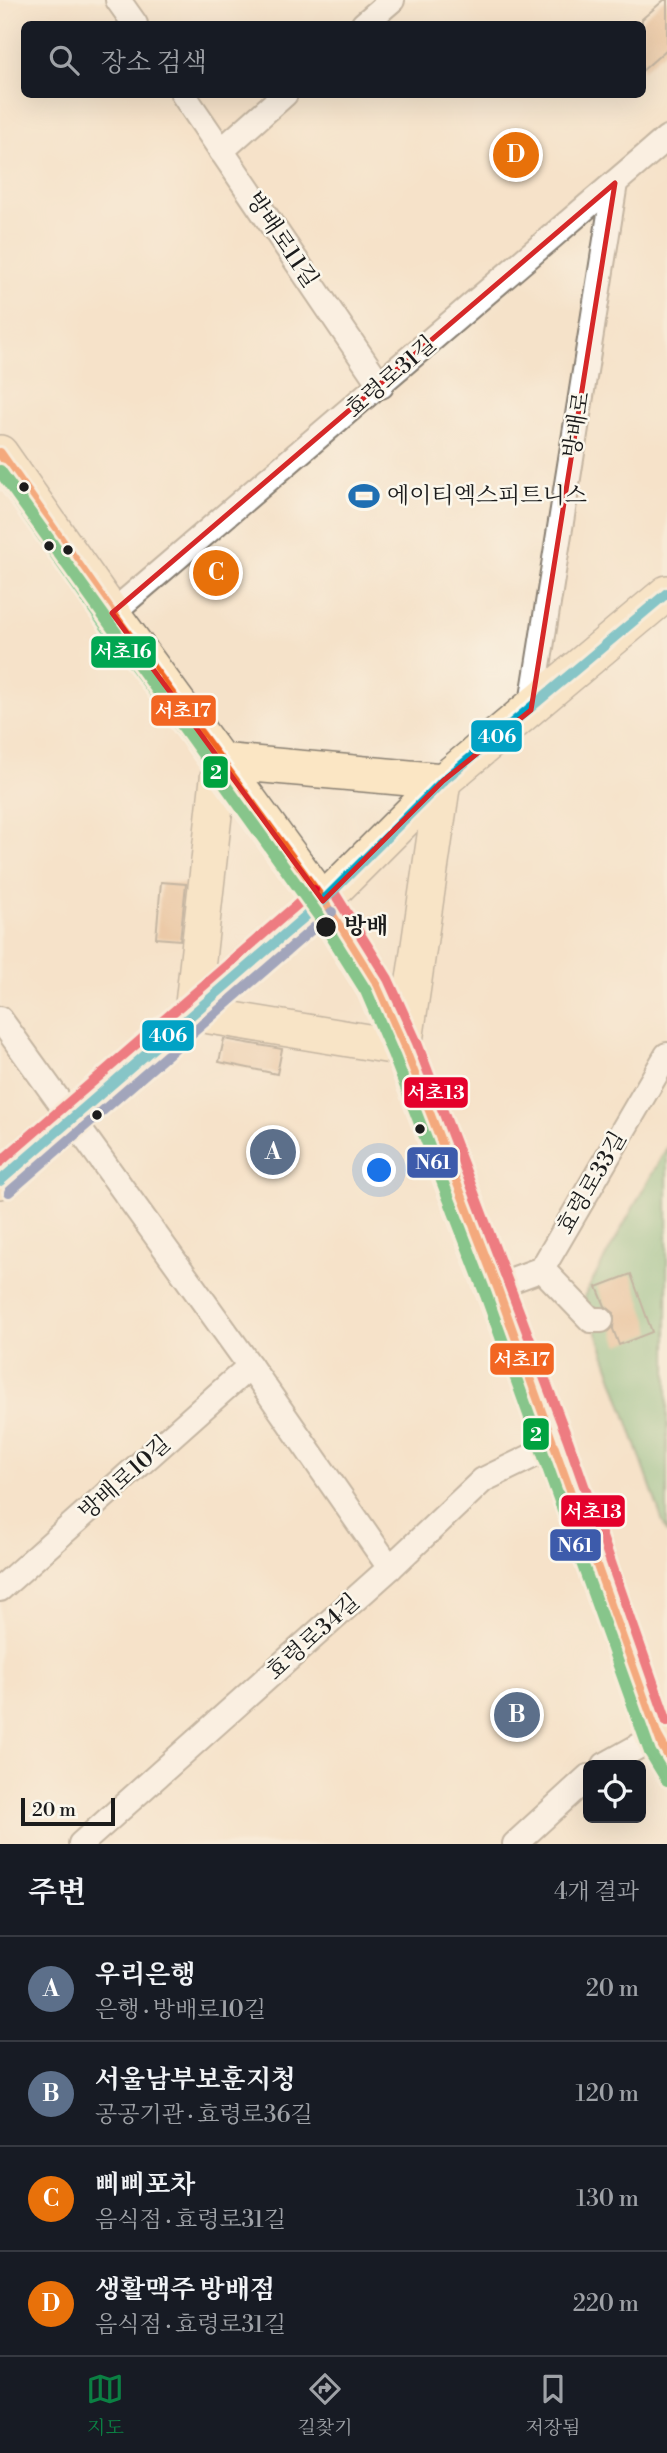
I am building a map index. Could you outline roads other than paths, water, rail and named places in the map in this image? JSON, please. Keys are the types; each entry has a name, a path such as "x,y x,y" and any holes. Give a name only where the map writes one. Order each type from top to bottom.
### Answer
{"main road":[{"path":"0,453 112,613 323,901 376,986 404,1048 496,1286 662,1745"},
{"path":"0,1181 71,1116 323,901 443,781 667,593"},
{"path":"220,761 443,781"},
{"path":"192,1013 220,761"},
{"path":"404,1048 443,781"},
{"path":"192,1013 404,1048"}],"street":[{"path":"118,0 133,21"},
{"path":"368,21 392,0"},
{"name":"방배로11길","path":"186,98 381,386"},
{"path":"221,150 280,98"},
{"name":"효령로31길","path":"112,613 381,386 667,138"},
{"name":"방배로","path":"531,709 615,183"},
{"path":"0,1019 250,1366 390,1568"},
{"name":"효령로33길","path":"542,1269 667,1055"},
{"path":"496,1286 542,1269 591,1320 601,1320"},
{"name":"방배로10길","path":"0,1589 250,1366"},
{"name":"효령로34길","path":"81,1844 390,1568 483,1480 555,1445"},
{"path":"619,1760 662,1745"},
{"path":"515,1844 583,1782"}],"place":[{"name":"생활맥주 방배점","path":"516,155"},
{"name":"에이티엑스피트니스","path":"364,496"},
{"name":"삐삐포차","path":"216,573"},
{"name":"방배","path":"326,927"},
{"name":"우리은행","path":"273,1152"},
{"name":"서울남부보훈지청","path":"517,1715"}]}
